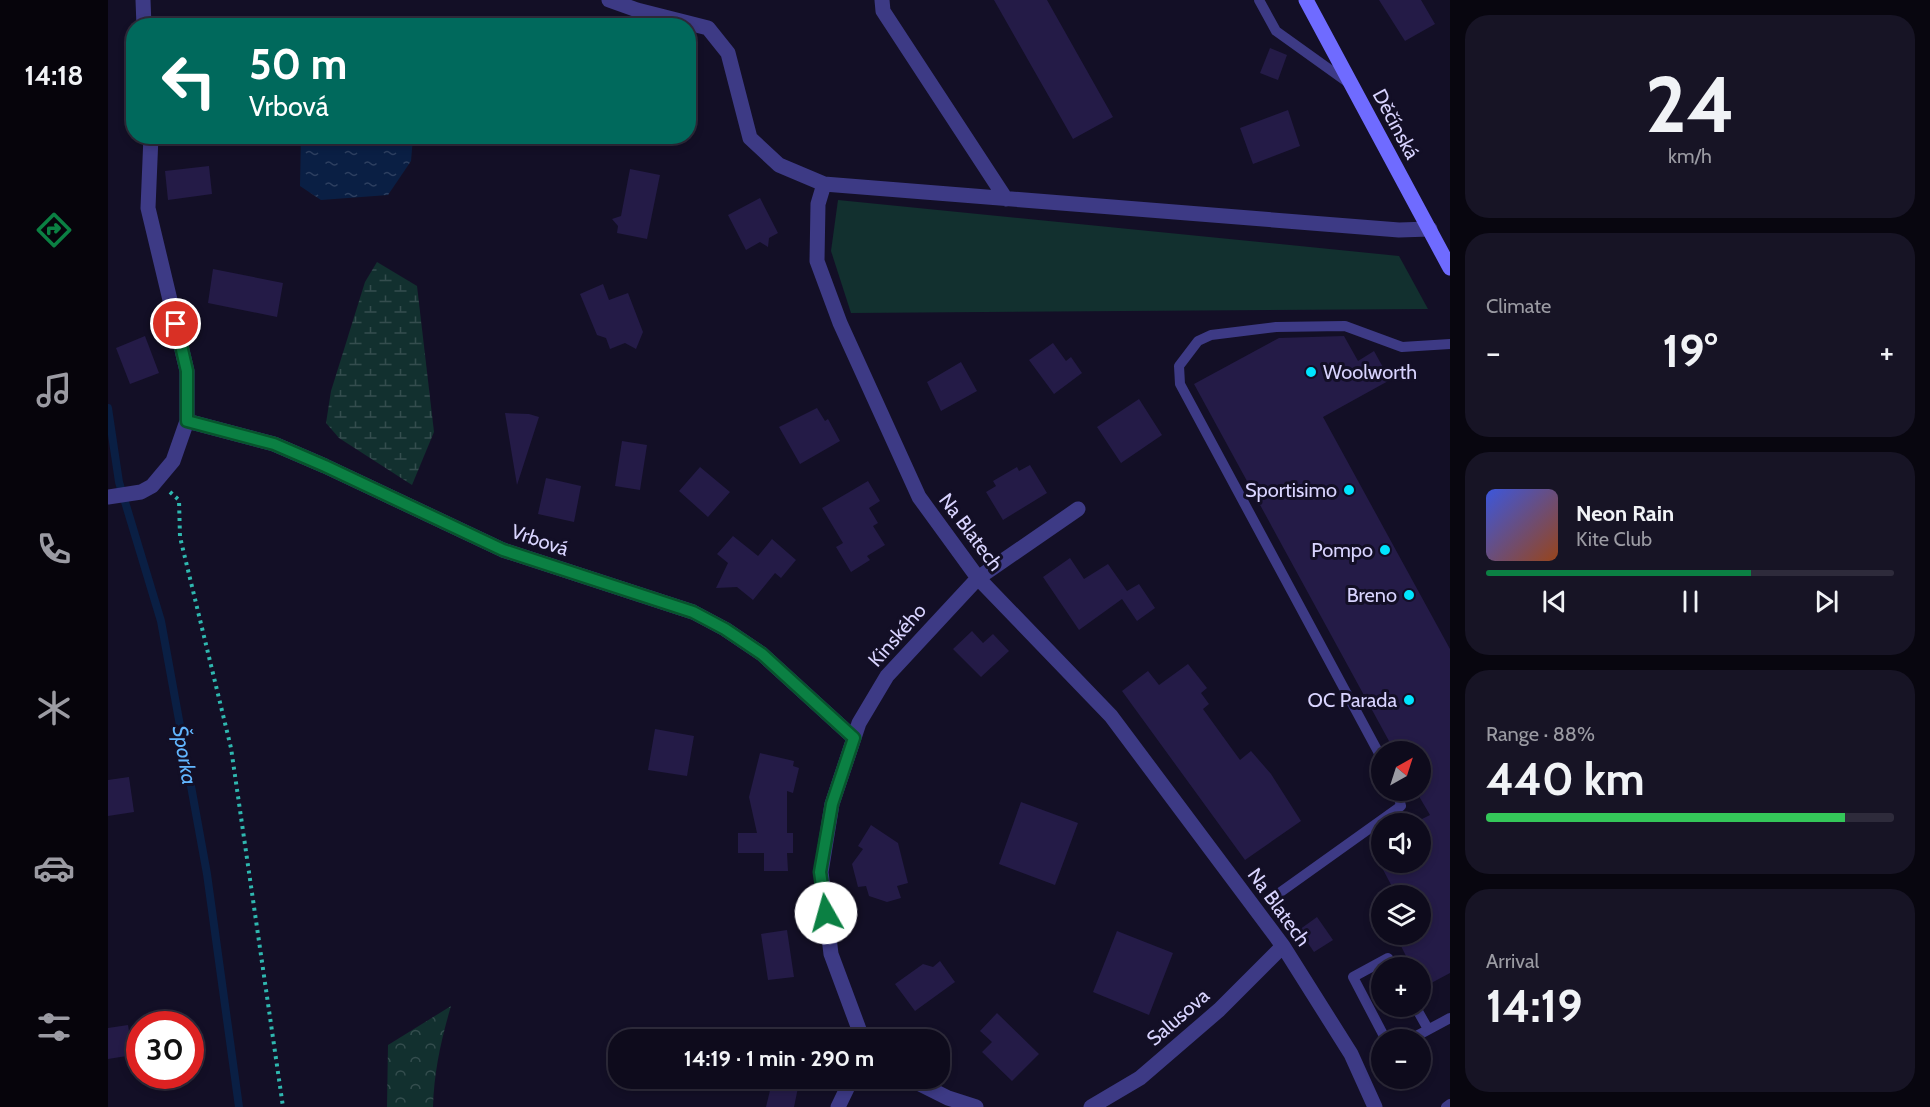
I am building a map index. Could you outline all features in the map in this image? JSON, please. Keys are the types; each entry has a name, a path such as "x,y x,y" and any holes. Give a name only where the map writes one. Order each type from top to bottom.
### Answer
{"main road":[{"name":"Děčínská","path":"1306,0 1450,267"}],"street":[{"path":"143,0 144,18"},
{"path":"609,0 669,18"},
{"path":"882,0 883,11 1006,199"},
{"path":"696,25 708,28 728,53 750,138 779,165 824,184 1399,230 1430,229"},
{"path":"108,497 141,492 152,486 173,461 187,421 187,371 148,208 151,144"},
{"name":"Na Blatech","path":"824,184 818,204 817,261 840,323 919,497 978,578 1111,716 1283,946 1351,1054 1375,1107"},
{"name":"Vrbová","path":"187,421 274,444 503,550 693,612 725,629 762,654 854,738"},
{"name":"Kinského","path":"859,1029 831,954 820,872 832,804 859,723 887,676 978,578 1078,509"},
{"name":"Salusova","path":"1091,1107 1140,1078 1219,1010 1283,946"},
{"path":"838,1107 847,1089"},
{"path":"930,1089 948,1098 976,1107"}],"lane":[{"path":"1259,0 1276,31 1352,86"},
{"path":"1372,741 1180,384 1179,366 1198,341 1211,334 1276,327 1345,326 1402,347 1450,344"},
{"path":"1275,896 1401,806 1400,801"},
{"path":"1371,968 1353,978 1371,1012"},
{"path":"1421,1017 1428,1029 1450,1018"},
{"path":"1446,1107 1450,1104"}],"path":[{"path":"157,480 179,500 180,537 231,748 283,1107"}],"green space":[{"path":"838,200 1399,256 1428,309 851,313 831,251"},
{"path":"377,262 417,286 434,432 412,485 339,438 326,423 331,391 365,282"},
{"path":"451,1006 439,1056 433,1107 387,1107 388,1045"}],"water":[{"path":"301,144 412,144 411,161 388,195 321,200 300,186"}],"building":[{"path":"994,0 1047,0 1113,117 1073,139"},
{"path":"1379,0 1421,0 1435,24 1405,41"},
{"path":"1270,48 1287,55 1278,80 1260,73"},
{"path":"1288,110 1300,146 1253,164 1240,128"},
{"path":"209,166 212,194 168,200 165,171"},
{"path":"630,169 660,175 647,239 617,233 618,226 612,219 621,216"},
{"path":"760,198 778,233 769,238 768,247 760,242 746,250 728,215"},
{"path":"213,269 283,283 277,317 208,303"},
{"path":"603,284 609,300 628,293 643,332 636,349 625,343 610,349 606,338 597,335 580,294"},
{"path":"145,336 159,373 130,384 116,348"},
{"name":"OC Parada","path":"1344,336 1358,361 1374,351 1390,380 1323,417 1450,649 1450,973 1431,983 1431,957 1406,957 1400,945 1431,945 1431,885 1391,885 1385,873 1431,873 1431,813 1422,801 1431,801 1431,741 1389,741 1194,384 1279,338"},
{"path":"1053,343 1066,361 1071,357 1082,373 1054,394 1029,360"},
{"path":"961,362 977,391 941,411 927,382"},
{"path":"1139,399 1162,435 1121,463 1097,427"},
{"path":"817,408 825,421 828,419 840,441 800,464 779,427"},
{"path":"505,413 529,414 539,417 517,485"},
{"path":"622,441 647,445 640,490 615,486"},
{"path":"1030,465 1047,493 1003,520 986,492 996,486 993,481 1017,467 1019,471"},
{"path":"700,467 730,492 708,517 679,491"},
{"path":"546,478 581,486 574,522 538,514"},
{"path":"868,481 880,501 869,508 878,523 873,526 885,545 867,556 870,560 851,572 836,547 843,543 822,508"},
{"path":"733,536 758,556 772,539 796,560 781,578 775,573 753,600 737,587 716,588 728,563 717,554"},
{"path":"1070,558 1084,579 1108,564 1127,591 1139,584 1155,608 1137,621 1122,599 1079,630 1043,577"},
{"path":"972,631 983,643 993,634 1009,651 981,677 953,649"},
{"path":"1188,664 1207,688 1201,693 1209,704 1203,709 1240,760 1251,751 1271,774 1301,821 1245,860 1122,691 1148,671 1159,685"},
{"path":"655,729 694,736 687,776 648,770"},
{"path":"760,753 794,761 793,766 799,768 793,793 787,791 787,833 793,833 793,853 787,853 788,871 764,871 764,853 738,853 738,833 757,833 749,797"},
{"path":"129,777 134,812 108,816 108,780"},
{"path":"1021,802 1078,823 1055,885 999,864"},
{"path":"871,825 898,843 908,883 897,886 901,898 887,902 869,896 866,886 858,887 852,864 863,849 858,846"},
{"path":"1317,917 1333,940 1314,952 1299,930"},
{"path":"787,930 794,977 768,980 761,934"},
{"path":"1117,931 1173,953 1149,1015 1093,992"},
{"path":"940,961 955,982 915,1011 895,984 923,964 933,967"},
{"path":"997,1013 1039,1054 1012,1081 982,1052 992,1042 980,1031"},
{"path":"126,1025 126,1056 108,1059 108,1028"},
{"path":"770,1089 798,1089 794,1107 766,1107"}],"waterway":[{"name":"Šporka","path":"108,408 119,482 161,621 207,874 239,1107"}],"place":[{"name":"Woolworth","path":"1311,372"},
{"name":"Sportisimo","path":"1349,490"},
{"name":"Pompo","path":"1385,550"},
{"name":"Breno","path":"1409,595"},
{"name":"OC Parada","path":"1409,700"}],"route":[{"path":"176,324 187,371 187,421 274,444 503,550 693,612 725,629 762,654 854,738 832,804 820,872 826,913"}]}
